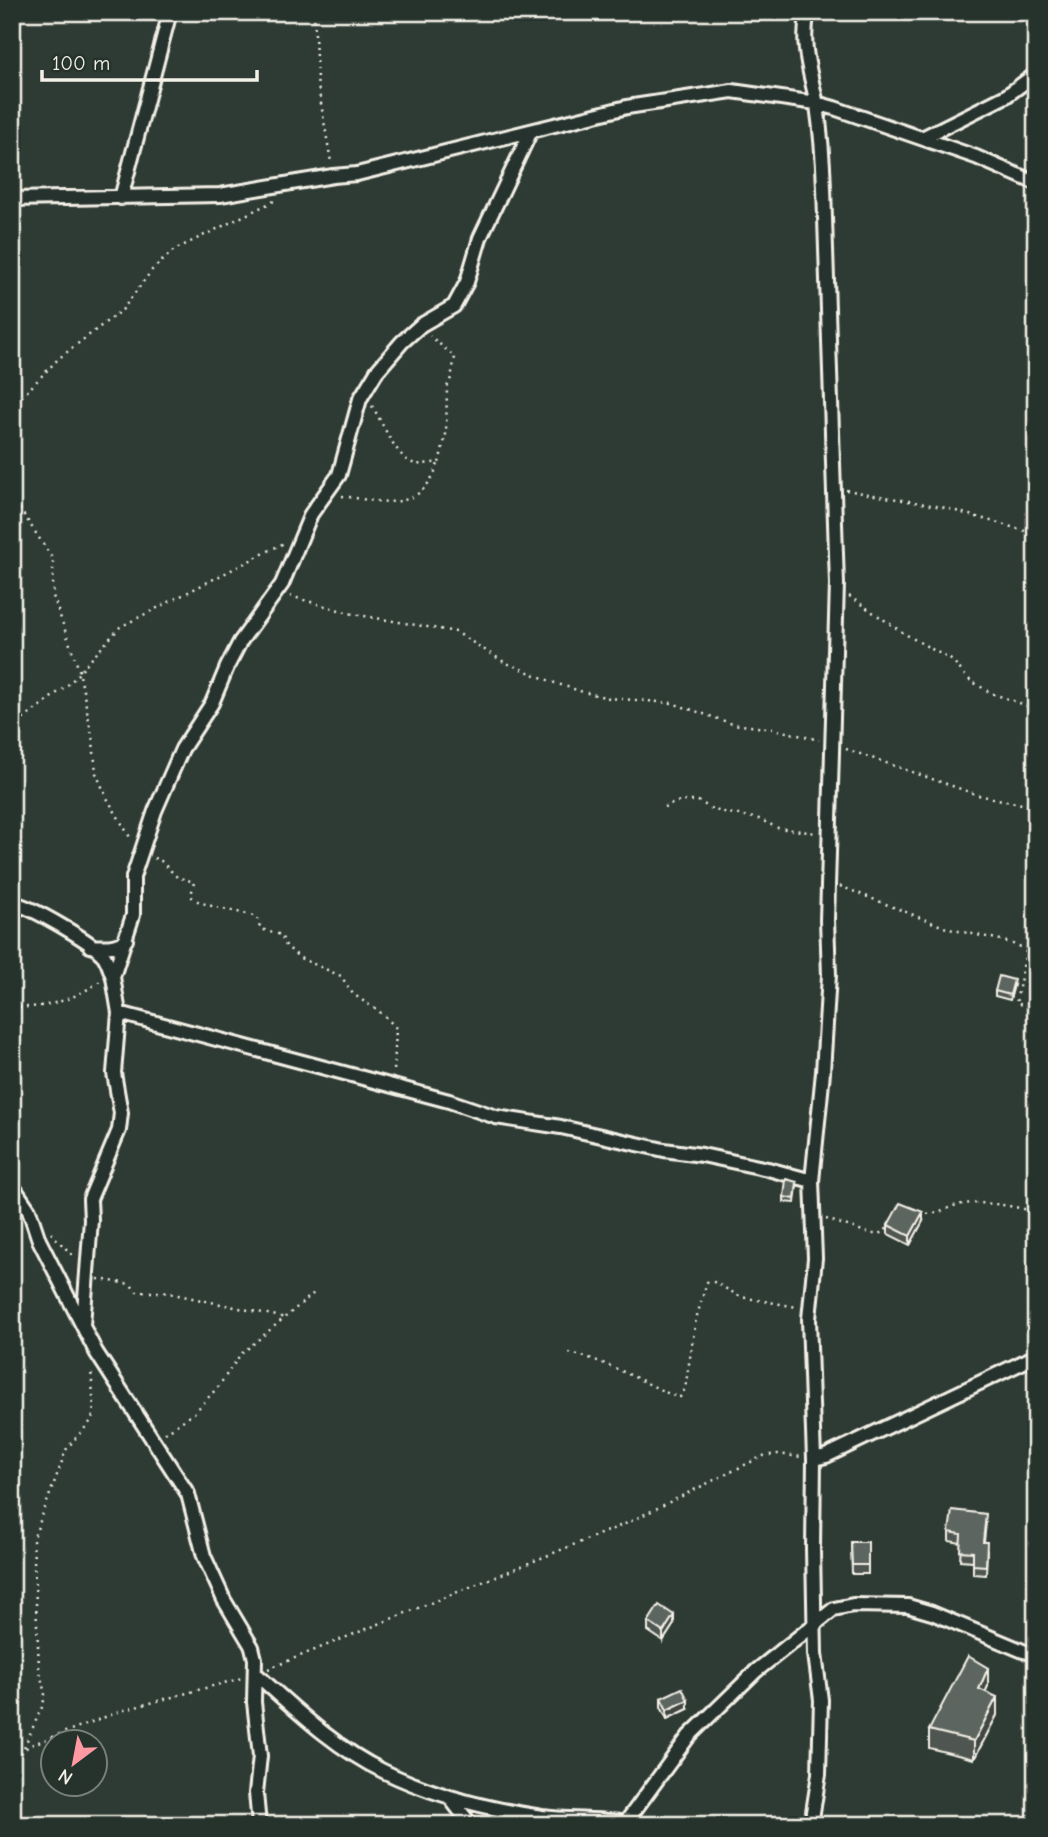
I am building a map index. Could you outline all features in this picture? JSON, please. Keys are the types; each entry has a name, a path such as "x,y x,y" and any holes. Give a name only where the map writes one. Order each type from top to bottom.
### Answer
{"street":[{"path":"121,198 170,12"},
{"path":"808,12 804,35 822,140 837,584 828,883 829,975 812,1181 815,1215 809,1319 814,1459 815,1623 821,1700 819,1774 811,1825"},
{"path":"922,138 1006,96 1036,74"},
{"path":"12,199 220,195 357,174 626,107 732,91 816,103 976,157 1036,183"},
{"path":"113,977 133,915 133,877 155,811 182,749 212,703 240,642 277,593 290,569 311,514 339,475 360,399 377,371 401,342 419,327 454,306 462,292 480,239 531,131"},
{"path":"12,904 32,909 104,956 113,977 120,1013 114,1073 121,1113 119,1130 91,1192 83,1325"},
{"path":"90,946 120,945 126,940"},
{"path":"120,1013 392,1086 495,1117 702,1155 812,1181"},
{"path":"12,1185 24,1202 39,1240 96,1352 188,1494 204,1556 224,1600 252,1647 256,1658 254,1702 260,1756 256,1793 259,1825"},
{"path":"814,1459 1036,1356"},
{"path":"256,1674 311,1723 344,1747 382,1771 450,1798 542,1817 632,1823 689,1737 756,1671 834,1609 853,1605 908,1606 1036,1654"},
{"path":"450,1798 471,1825"}],"path":[{"path":"314,12 317,80 334,176"},
{"path":"12,407 58,359 122,309 152,270 174,250 282,197"},
{"path":"330,489 341,496 383,502 399,501 422,493 430,484 439,463 446,434 447,387 455,357 419,327"},
{"path":"360,399 371,405 391,441 407,460 416,464 439,463"},
{"path":"835,489 942,507 1036,534"},
{"path":"12,497 53,559 53,596 79,670 93,741 96,773 122,825 141,853 161,861 177,877 194,882 191,896 197,903 257,917 257,923 264,931 281,935 286,946 300,958 341,976 348,989 359,1000 393,1022 396,1040 392,1086"},
{"path":"12,728 70,683 120,627 302,534"},
{"path":"837,584 856,603 953,661 968,679 991,693 1036,709"},
{"path":"277,593 353,614 456,632 504,662 583,692 609,698 672,703 733,724 775,729 832,744 978,794 1036,807"},
{"path":"664,807 680,801 698,801 714,810 759,819 778,828 830,832"},
{"path":"828,883 863,893 950,929 1001,940 1036,952"},
{"path":"1027,949 1016,1003 1036,1009"},
{"path":"12,1007 33,1008 76,997 102,979 113,977"},
{"path":"916,1212 937,1214 965,1203 1036,1212"},
{"path":"815,1215 872,1234 888,1229 892,1222"},
{"path":"32,1218 49,1230 86,1271 97,1279 130,1283 137,1292 164,1292 286,1318"},
{"path":"569,1353 589,1357 665,1394 680,1397 685,1389 696,1319 706,1282 712,1281 741,1297 811,1310"},
{"path":"152,1439 173,1429 194,1413 218,1387 240,1356 314,1293"},
{"path":"12,1764 22,1751 45,1695 39,1667 33,1540 67,1448 92,1420 94,1408 91,1369"},
{"path":"22,1751 121,1711 256,1674 625,1524 763,1455 778,1454 814,1459"}],"building":[{"path":"999,976 1014,980 1010,995 995,991"},
{"path":"786,1179 797,1182 795,1199 784,1197"},
{"path":"900,1203 923,1212 910,1236 888,1225"},
{"path":"952,1510 986,1514 983,1542 987,1542 986,1566 973,1565 973,1552 960,1551 961,1534 949,1532"},
{"path":"851,1542 868,1542 868,1565 852,1565"},
{"path":"659,1605 674,1615 663,1632 648,1622"},
{"path":"968,1656 988,1668 979,1689 997,1697 974,1741 929,1730"},
{"path":"682,1688 688,1700 667,1710 661,1698"}]}
